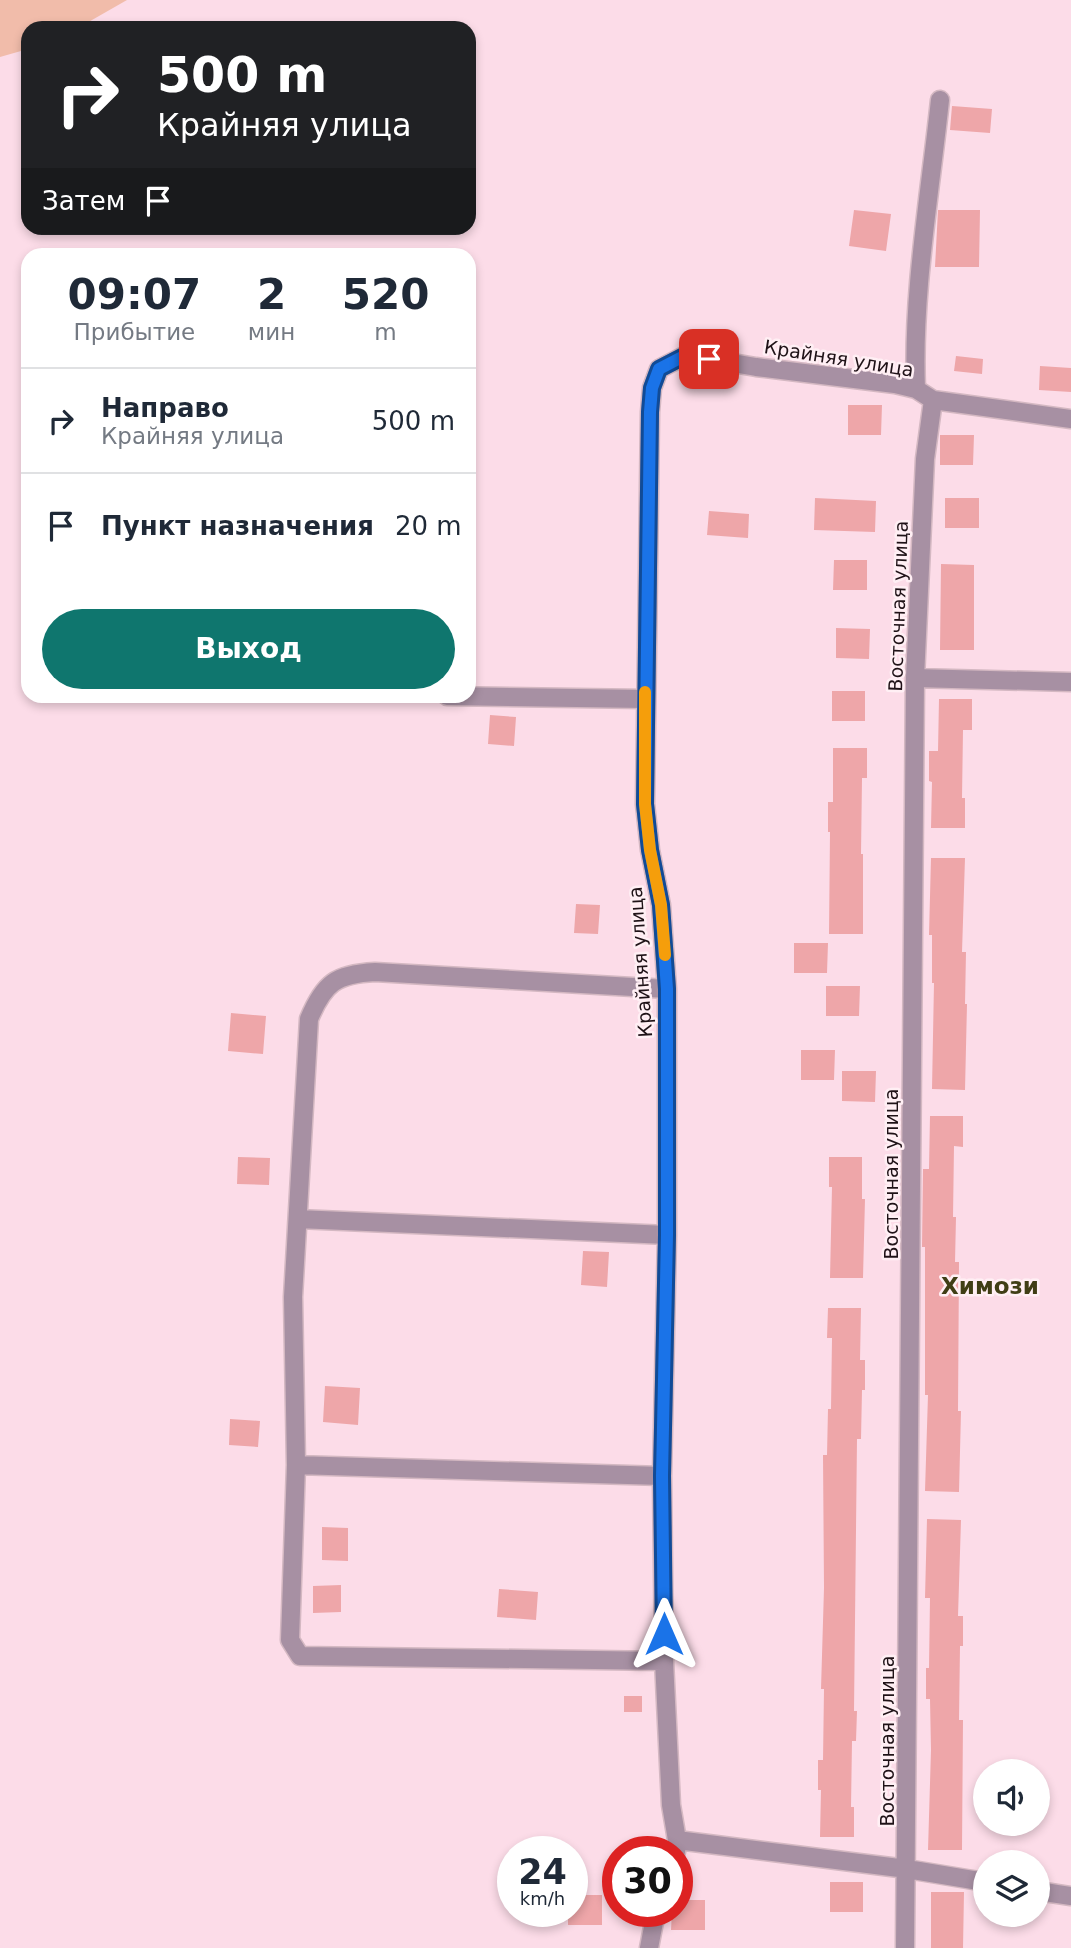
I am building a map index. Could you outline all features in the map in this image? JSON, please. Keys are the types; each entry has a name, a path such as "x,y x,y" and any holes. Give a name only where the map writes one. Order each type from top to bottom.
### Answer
{"street":[{"path":"916,389 919,299 940,100"},
{"name":"Крайняя улица","path":"675,1836 664,1661 662,1476 667,1235 667,989 661,905 650,850 645,804 652,388 659,369 686,355 895,384 916,389 933,400 1071,419"},
{"name":"Восточная улица","path":"905,1948 915,678 925,459 933,400"},
{"path":"915,678 1071,682"},
{"path":"476,696 645,699"},
{"path":"664,1661 300,1656 290,1640 296,1465 293,1297 309,1019 317,998 330,985 349,973 375,972 667,989"},
{"path":"298,1219 667,1235"},
{"path":"296,1465 662,1476"},
{"path":"693,1848 907,1869 973,1880"},
{"path":"1050,1893 1071,1896"},
{"path":"649,1948 653,1927"}],"shaded area":[{"path":"0,0 127,0 90,21 21,21 21,51 0,57"}],"building":[{"path":"952,106 992,109 990,133 950,130"},
{"path":"854,210 891,214 886,251 849,246"},
{"path":"938,210 980,210 979,267 935,267"},
{"path":"956,356 983,359 982,374 954,371"},
{"path":"1040,366 1071,368 1071,392 1039,390"},
{"path":"848,405 882,405 881,435 848,435"},
{"path":"940,435 974,435 973,465 940,465"},
{"path":"815,498 876,501 875,532 814,530"},
{"path":"945,498 979,498 979,528 945,528"},
{"path":"709,511 749,514 748,538 707,535"},
{"path":"834,560 867,560 867,590 833,590"},
{"path":"941,564 974,565 974,650 940,650"},
{"path":"836,628 870,629 869,659 836,658"},
{"path":"832,691 865,691 865,721 832,721"},
{"path":"939,699 972,699 972,730 963,730 962,798 965,798 965,828 931,828 932,782 929,781 929,751 938,751"},
{"path":"490,715 516,717 514,746 488,744"},
{"path":"833,748 867,748 867,778 862,778 863,934 829,934 828,802 833,802"},
{"path":"931,858 965,858 962,952 966,952 965,1090 932,1089 934,983 932,935 929,935"},
{"path":"576,904 600,905 598,934 574,933"},
{"path":"794,943 828,943 827,973 794,973"},
{"path":"826,986 860,986 859,1016 826,1016"},
{"path":"231,1013 266,1016 263,1054 228,1051"},
{"path":"801,1050 835,1050 834,1080 801,1080"},
{"path":"842,1071 876,1071 875,1102 842,1101"},
{"path":"930,1116 963,1116 963,1147 954,1146 953,1217 956,1217 955,1262 959,1262 959,1492 925,1491 928,1395 925,1395 923,1169 929,1169"},
{"path":"238,1157 270,1158 269,1185 237,1184"},
{"path":"829,1157 862,1157 862,1199 865,1199 863,1278 830,1278 832,1187 829,1187"},
{"path":"583,1251 609,1252 607,1287 581,1285"},
{"path":"828,1308 861,1308 860,1360 865,1360 861,1439 857,1439 854,1711 857,1711 856,1741 852,1741 851,1807 854,1807 854,1837 820,1837 821,1790 818,1790 818,1760 823,1760 824,1689 821,1689 824,1588 823,1455 827,1455 828,1409 831,1409 832,1338 827,1338"},
{"path":"325,1386 360,1388 358,1425 323,1422"},
{"path":"230,1419 260,1421 258,1447 229,1445"},
{"path":"927,1519 961,1520 958,1616 963,1616 959,1720 963,1720 962,1850 928,1850 931,1750 930,1699 926,1699 930,1598 925,1598"},
{"path":"322,1527 348,1528 348,1561 322,1560"},
{"path":"341,1585 341,1612 313,1613 313,1586"},
{"path":"499,1589 538,1592 536,1620 497,1617"},
{"path":"624,1696 642,1696 642,1712 624,1712"},
{"path":"830,1882 863,1882 863,1912 830,1912"},
{"path":"931,1892 964,1892 963,1948 931,1948"},
{"path":"588,1895 602,1895 602,1925 588,1925"},
{"path":"693,1900 705,1900 705,1930 671,1930 671,1927 693,1927"}],"slow traffic":[{"path":"645,692 645,804 650,850 661,905 665,955"}],"district":[{"name":"Химози","path":"990,1286"}],"route":[{"path":"664,1634 662,1476 667,1235 667,989 661,905 650,850 645,804 650,412 652,388 659,369 686,355 709,359"}]}
